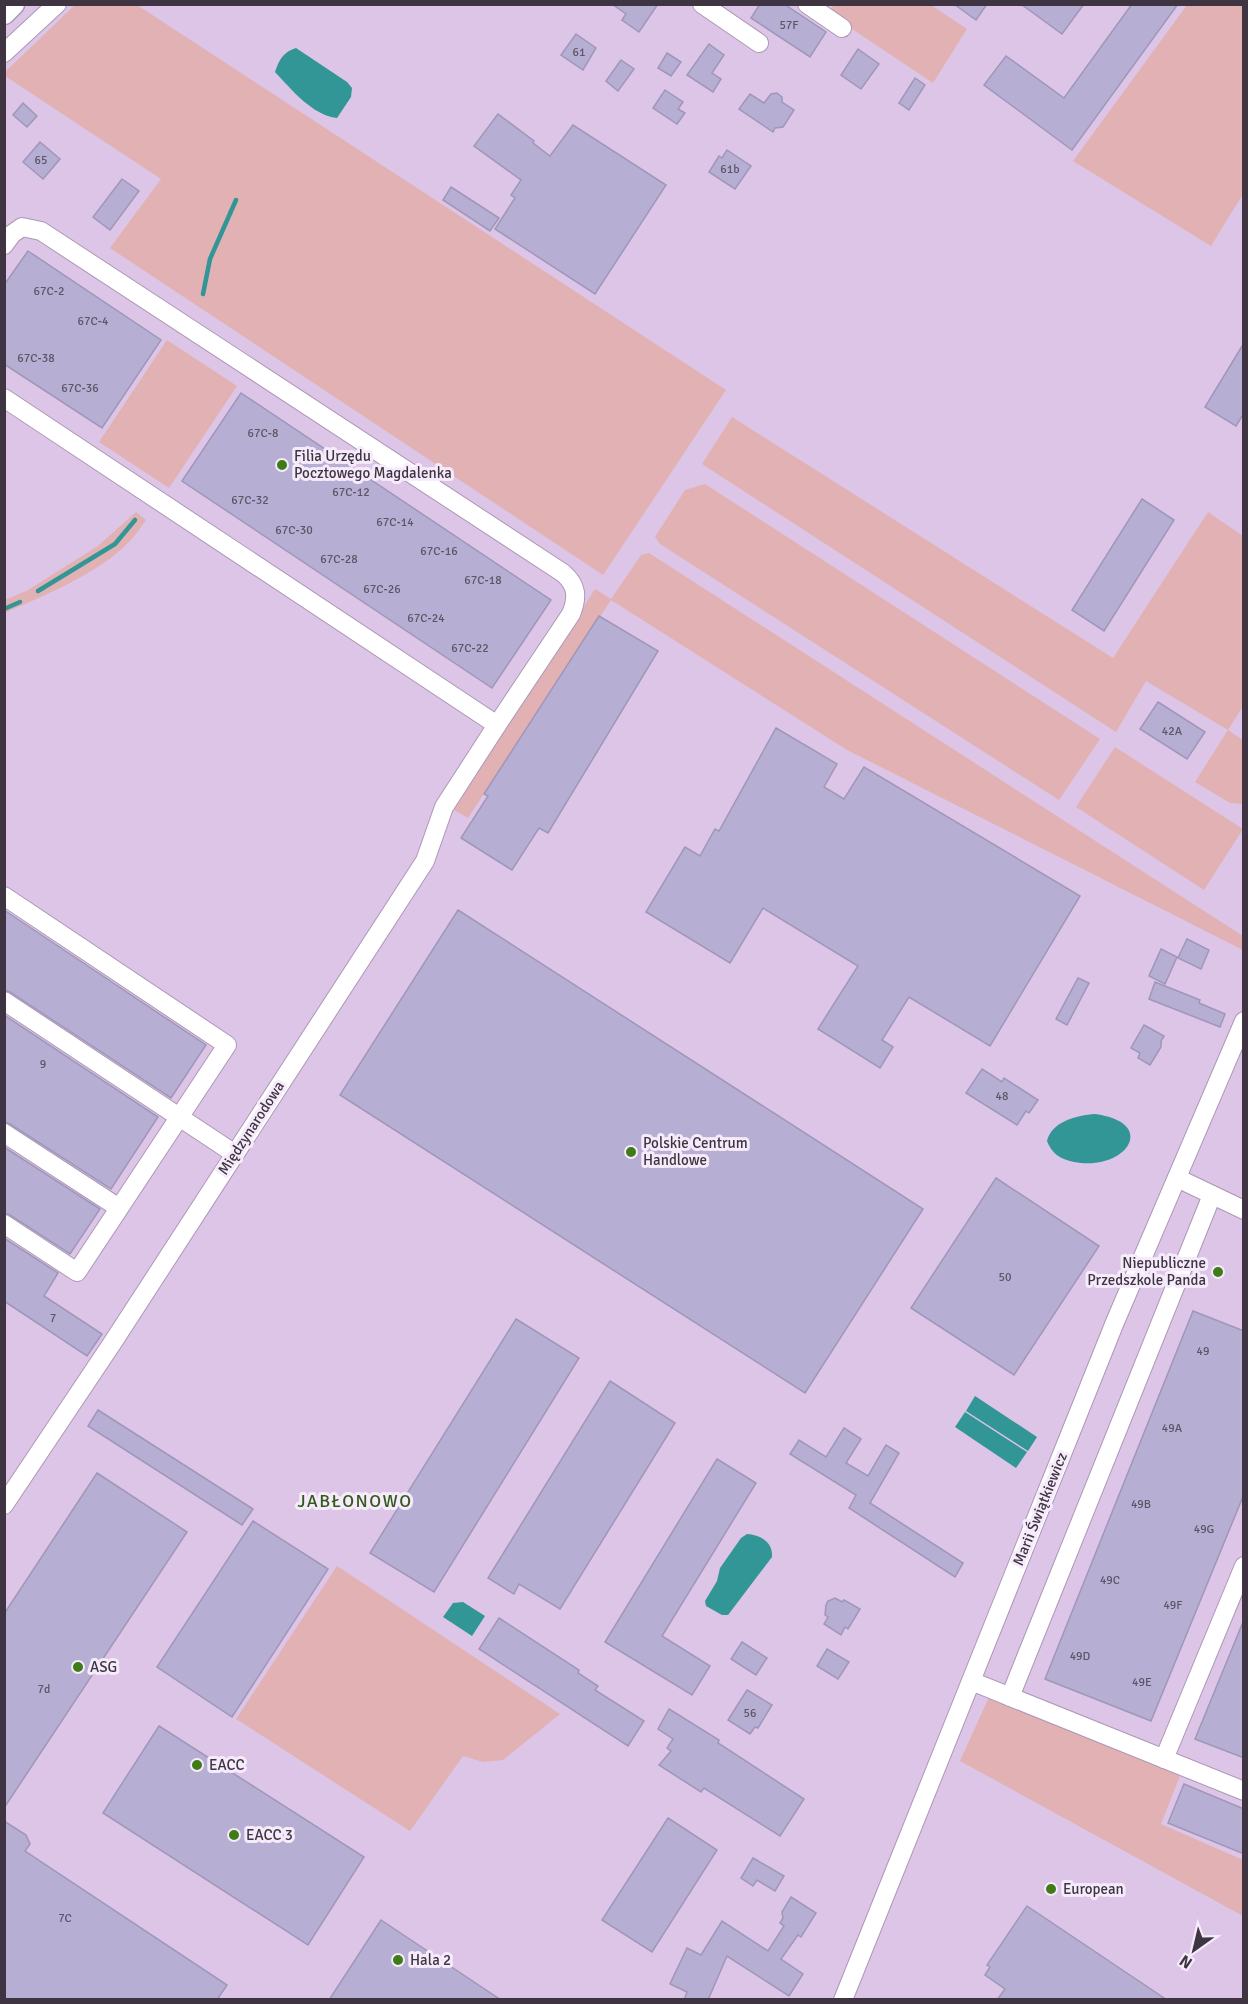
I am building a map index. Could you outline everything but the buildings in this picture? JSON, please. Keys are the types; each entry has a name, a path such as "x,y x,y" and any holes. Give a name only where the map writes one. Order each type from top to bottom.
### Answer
{"main road":[{"path":"4,13 13,4"}],"street":[{"path":"4,53 57,4"},
{"path":"702,4 759,43"},
{"path":"807,4 842,28"},
{"name":"Międzynarodowa","path":"4,245 12,234 22,227 41,231 554,566 571,580 576,595 571,614 444,807 425,861 4,1504"},
{"path":"4,398 497,725"},
{"path":"4,896 227,1046 76,1272 4,1224"},
{"path":"4,1001 235,1154"},
{"name":"Marii Świątkiewicz","path":"843,2000 1107,1342 1244,1021"},
{"path":"4,1133 119,1208"},
{"path":"1177,1178 1244,1210"},
{"path":"1010,1697 1212,1195"},
{"path":"1164,1759 1244,1566"},
{"path":"971,1681 1244,1791"}],"shaded area":[{"path":"75,5 137,5 726,390 603,575 110,248 161,179 5,76 5,72"},
{"path":"834,5 931,5 967,29 933,83 828,13"},
{"path":"1187,5 1243,5 1243,194 1211,246 1073,161"},
{"path":"296,48 347,82 352,88 351,97 337,118 311,107 295,94 275,72 282,57"},
{"path":"167,340 237,386 169,488 99,442"},
{"path":"732,417 1113,658 1208,512 1243,536 1243,706 1228,730 1146,681 1116,732 702,464"},
{"path":"705,484 1100,739 1059,800 660,544 655,537 685,490"},
{"path":"136,512 146,520 131,540 102,564 70,583 5,613 5,600 28,590 98,546"},
{"path":"649,553 1243,936 1243,950 847,750 611,600 468,818 454,810 595,589 611,599 641,555"},
{"path":"1228,730 1243,740 1243,804 1230,803 1195,782"},
{"path":"1115,747 1243,829 1204,890 1076,807"},
{"path":"1095,1114 1115,1119 1126,1127 1130,1136 1128,1145 1120,1154 1108,1160 1092,1163 1069,1161 1054,1153 1047,1141 1049,1134 1059,1124 1080,1116"},
{"path":"975,1396 1037,1437 1028,1451 966,1411"},
{"path":"965,1412 1027,1452 1016,1468 955,1427"},
{"path":"747,1534 765,1540 770,1547 772,1557 728,1615 722,1615 706,1606 705,1601 717,1581 720,1568 741,1538"},
{"path":"337,1566 560,1714 503,1760 483,1762 463,1756 410,1831 236,1719"},
{"path":"463,1602 485,1616 472,1636 443,1617 453,1603"},
{"path":"989,1697 1181,1773 1161,1824 1243,1860 1243,1916 960,1761"}],"waterway":[{"path":"203,294 210,259 236,200"},
{"path":"38,591 115,544 135,520"},
{"path":"4,609 20,602"}],"place":[{"name":"Filia Urzędu Pocztowego Magdalenka","path":"282,465"},
{"name":"Polskie Centrum Handlowe","path":"631,1152"},
{"name":"Niepubliczne Przedszkole Panda","path":"1218,1272"},
{"name":"ASG","path":"78,1667"},
{"name":"EACC","path":"197,1765"},
{"name":"EACC 3","path":"234,1835"},
{"name":"European","path":"1051,1889"},
{"name":"Hala 2","path":"398,1960"}],"district":[{"name":"JABŁONOWO","path":"355,1501"}]}
